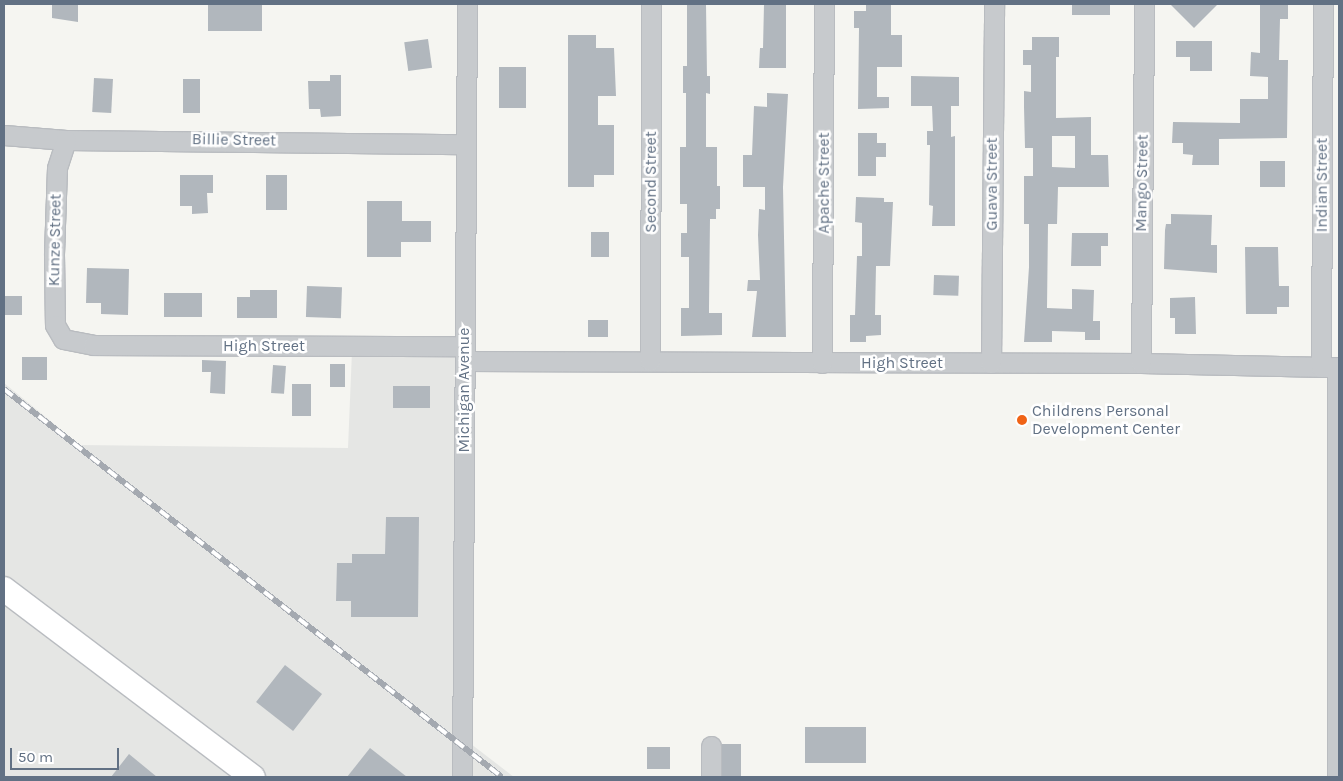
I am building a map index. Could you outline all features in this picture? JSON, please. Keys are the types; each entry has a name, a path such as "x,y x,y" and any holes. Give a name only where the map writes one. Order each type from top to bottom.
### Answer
{"main road":[{"path":"4,589 253,777"}],"street":[{"name":"Michigan Avenue","path":"462,777 466,4"},
{"name":"Second Street","path":"650,361 651,4"},
{"name":"Apache Street","path":"822,363 824,4"},
{"name":"Guava Street","path":"991,363 994,4"},
{"name":"Mango Street","path":"1141,363 1144,4"},
{"name":"Indian Street","path":"1323,4 1339,571 1337,777"},
{"name":"Billie Street","path":"4,135 66,140 465,144"},
{"name":"Kunze Street","path":"63,339 55,325 54,255 57,168 66,140"},
{"name":"High Street","path":"63,339 93,345 465,354 650,361 1141,363 1332,367"},
{"path":"711,746 711,777"}],"shaded area":[{"path":"352,351 456,355 454,777 266,777 4,579 4,383 80,445 348,448"},
{"path":"4,598 240,777 4,777"},
{"path":"471,744 514,777 471,777"}],"building":[{"path":"52,4 78,4 78,22 52,18"},
{"path":"208,4 262,4 262,31 208,31"},
{"path":"687,4 706,4 707,76 710,76 710,94 706,93 706,147 717,147 717,186 720,186 720,209 716,209 716,219 710,219 709,313 722,313 722,335 681,336 681,308 689,308 689,257 681,257 681,233 687,233 687,204 680,204 680,147 686,147 686,93 683,93 683,66 687,66"},
{"path":"764,4 786,4 786,68 759,68 760,48 763,48"},
{"path":"866,4 891,4 891,35 902,35 902,67 877,67 877,97 889,97 889,108 858,109 859,28 854,28 854,11 866,11"},
{"path":"1072,4 1110,4 1110,15 1072,15"},
{"path":"1170,4 1218,4 1194,28"},
{"path":"1260,4 1288,4 1288,19 1280,19 1279,60 1288,60 1287,138 1219,139 1219,165 1192,165 1193,155 1183,154 1183,143 1172,143 1173,122 1240,123 1240,99 1268,99 1268,77 1250,76 1251,52 1260,53"},
{"path":"568,35 596,35 596,48 614,48 616,96 598,96 598,125 614,125 614,175 594,175 594,187 568,187"},
{"path":"1032,37 1059,37 1059,57 1056,57 1056,118 1091,117 1091,155 1108,155 1109,187 1058,187 1057,224 1048,224 1047,308 1072,309 1072,289 1094,290 1093,321 1100,321 1100,340 1085,340 1085,332 1052,331 1052,342 1024,342 1029,267 1029,224 1024,224 1024,176 1033,176 1033,148 1025,148 1024,91 1031,92 1031,65 1023,65 1023,50 1032,50","holes":["1052,136 1075,136 1075,168 1052,167"]},
{"path":"428,39 432,68 408,71 404,42"},
{"path":"1176,41 1212,41 1212,71 1190,71 1190,57 1176,57"},
{"path":"499,67 526,67 526,108 499,108"},
{"path":"330,75 341,75 341,116 321,117 320,109 309,109 308,81 330,81"},
{"path":"911,76 959,77 959,106 951,106 951,137 955,136 955,226 932,226 933,206 929,205 930,145 927,145 927,131 933,131 932,106 911,106"},
{"path":"94,78 113,79 111,113 92,112"},
{"path":"183,79 200,79 200,113 183,113"},
{"path":"767,93 788,94 783,187 786,337 752,337 757,291 747,291 748,280 760,280 759,209 765,210 765,187 743,187 743,155 752,155 754,106 767,107"},
{"path":"858,133 877,133 877,143 886,143 886,157 876,157 876,176 858,176"},
{"path":"1260,161 1285,161 1285,187 1260,187"},
{"path":"180,175 213,175 213,193 207,193 208,213 192,214 192,206 180,206"},
{"path":"266,175 287,175 287,210 266,210"},
{"path":"856,197 884,198 884,202 893,202 890,266 876,266 875,315 881,315 881,335 866,336 866,342 850,342 850,315 855,315 857,256 862,256 862,223 855,222"},
{"path":"367,201 402,201 402,221 431,221 431,242 401,242 401,257 367,257"},
{"path":"1171,214 1212,215 1211,245 1217,245 1217,273 1164,269 1165,230 1166,224 1171,224"},
{"path":"591,232 609,232 609,257 591,257"},
{"path":"1072,233 1108,233 1108,246 1101,246 1101,266 1071,266"},
{"path":"1245,247 1278,247 1279,286 1289,286 1289,307 1277,307 1277,314 1246,314"},
{"path":"87,268 129,269 128,315 101,314 101,303 86,303"},
{"path":"934,275 959,276 958,296 933,295"},
{"path":"307,286 342,287 341,318 306,317"},
{"path":"250,290 277,290 277,318 237,318 237,297 250,297"},
{"path":"164,293 202,293 202,317 164,317"},
{"path":"4,296 22,296 22,315 4,315"},
{"path":"1195,297 1196,334 1175,334 1175,318 1170,318 1170,298"},
{"path":"588,320 608,320 608,337 588,337"},
{"path":"22,357 47,357 47,380 22,380"},
{"path":"202,360 226,361 225,394 210,393 211,372 202,372"},
{"path":"330,364 345,364 345,387 330,387"},
{"path":"273,365 286,366 284,394 271,393"},
{"path":"292,384 311,384 311,416 292,416"},
{"path":"393,386 430,386 430,408 393,408"},
{"path":"386,517 419,517 418,617 351,617 351,601 336,601 337,563 352,563 352,554 385,554"},
{"path":"285,665 322,694 293,731 256,702"},
{"path":"805,727 866,727 866,763 805,763"},
{"path":"722,744 741,744 741,777 722,777"},
{"path":"647,747 670,747 670,769 647,769"},
{"path":"370,748 407,777 347,777"},
{"path":"129,754 157,777 111,777"}],"railway":[{"path":"4,389 502,777"}],"place":[{"name":"Childrens Personal Development Center","path":"1022,420"}]}
